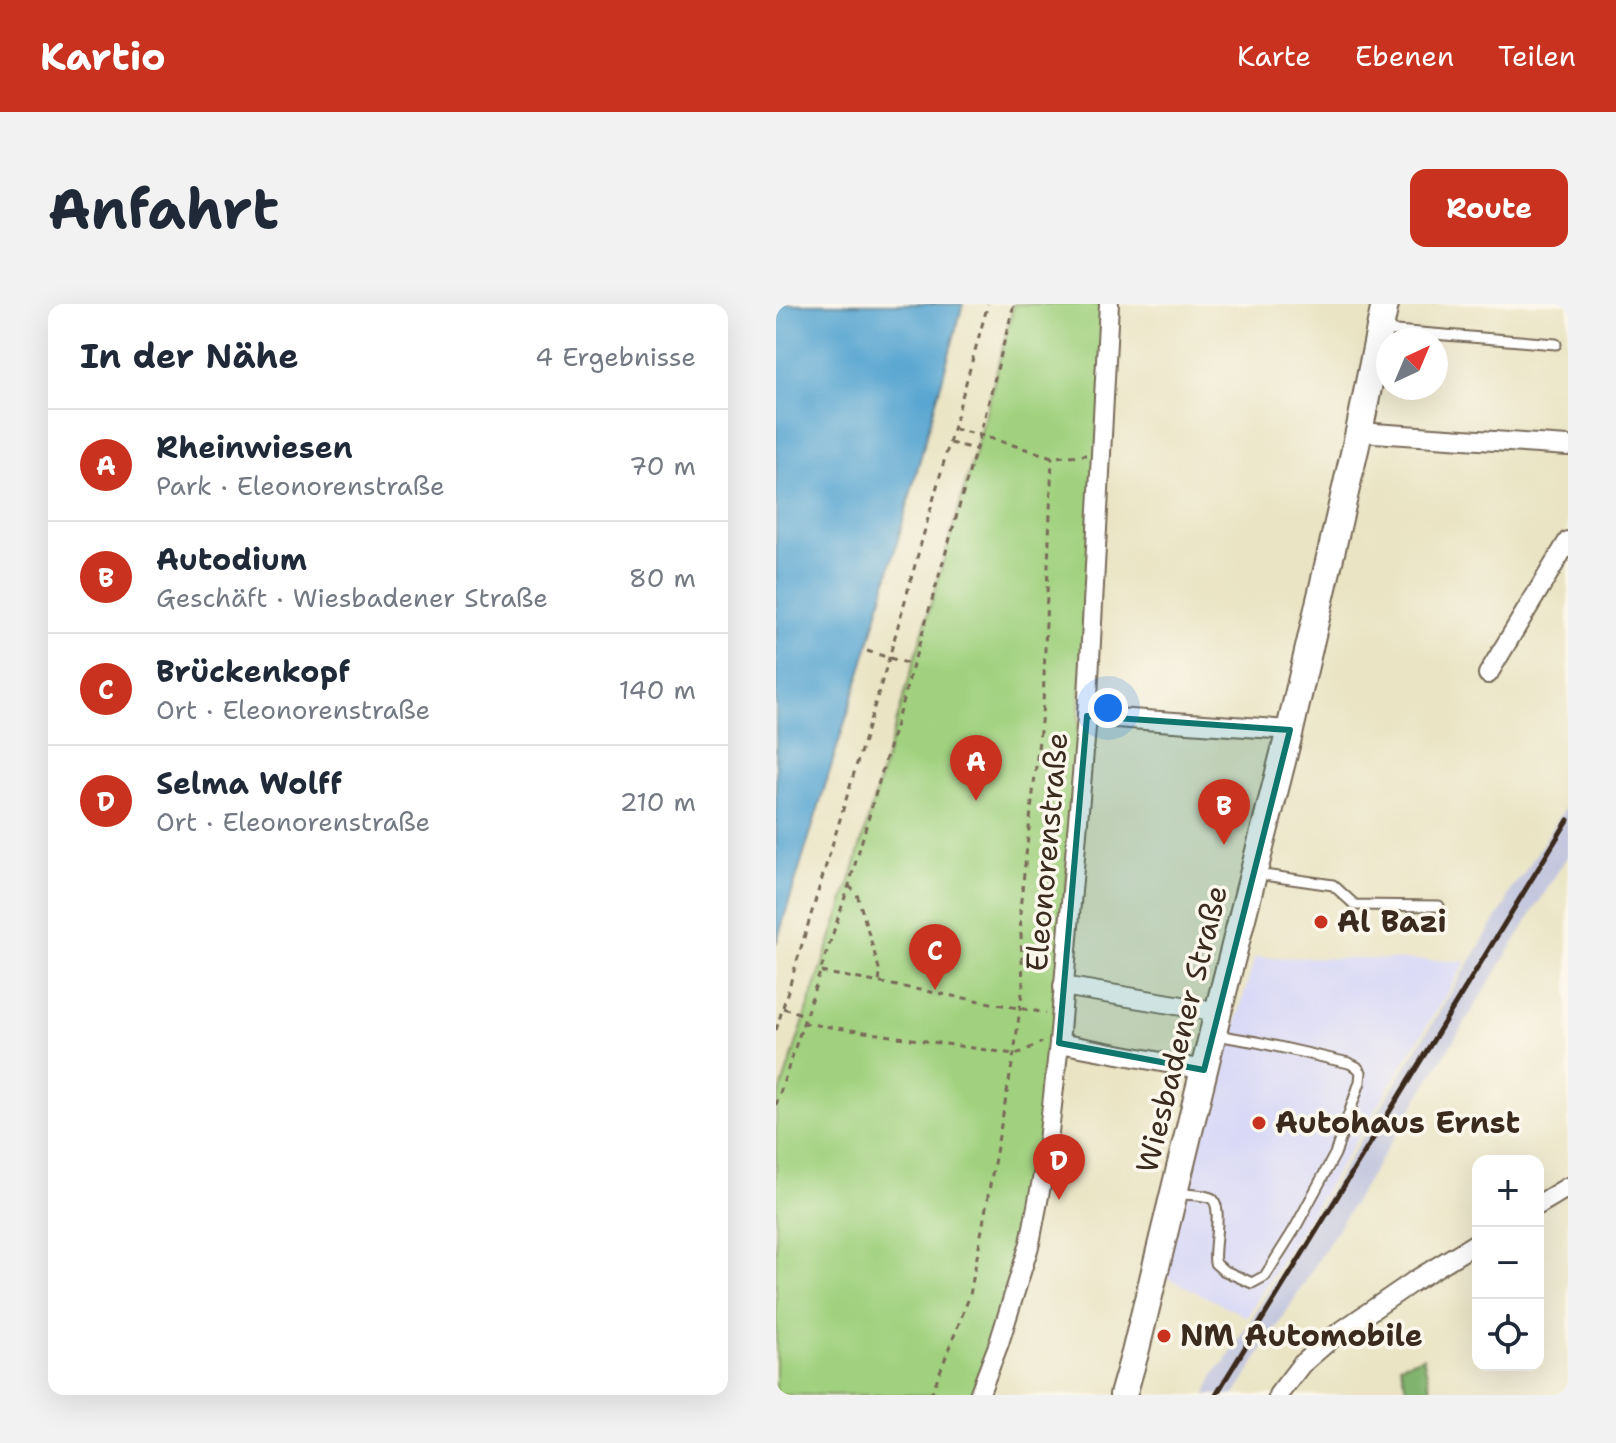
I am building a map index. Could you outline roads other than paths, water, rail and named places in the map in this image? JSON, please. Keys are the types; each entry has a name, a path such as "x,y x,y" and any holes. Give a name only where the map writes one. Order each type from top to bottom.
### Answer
{"main road":[{"name":"Wiesbadener Straße","path":"1123,1395 1290,730 1359,432 1382,317"}],"street":[{"name":"Eleonorenstraße","path":"979,1395 999,1343 1030,1243 1046,1159 1087,716 1109,304"},
{"path":"1359,432 1568,446"},
{"path":"1488,674 1568,541"},
{"path":"1087,716 1290,730"},
{"path":"1063,986 1215,1023"},
{"path":"1059,1043 1204,1070"},
{"path":"1544,1201 1568,1187"},
{"path":"1278,1395 1301,1365 1337,1334 1472,1246"}],"lane":[{"path":"1382,317 1556,344"},
{"path":"1253,873 1333,885 1355,905 1439,906"},
{"path":"1174,1193 1211,1198 1217,1204 1215,1263 1252,1283 1260,1280 1294,1230 1335,1154 1360,1082 1361,1072 1349,1063 1257,1042 1215,1023"}],"water":[{"path":"776,304 963,304 867,651 776,944"}],"railway":[{"path":"1216,1395 1568,820"}],"place":[{"name":"Rheinwiesen","path":"976,801"},
{"name":"Autodium","path":"1224,845"},
{"name":"Al Bazi","path":"1321,922"},
{"name":"Brückenkopf","path":"935,990"},
{"name":"Autohaus Ernst","path":"1259,1123"},
{"name":"Selma Wolff","path":"1059,1200"},
{"name":"NM Automobile","path":"1164,1336"}]}
